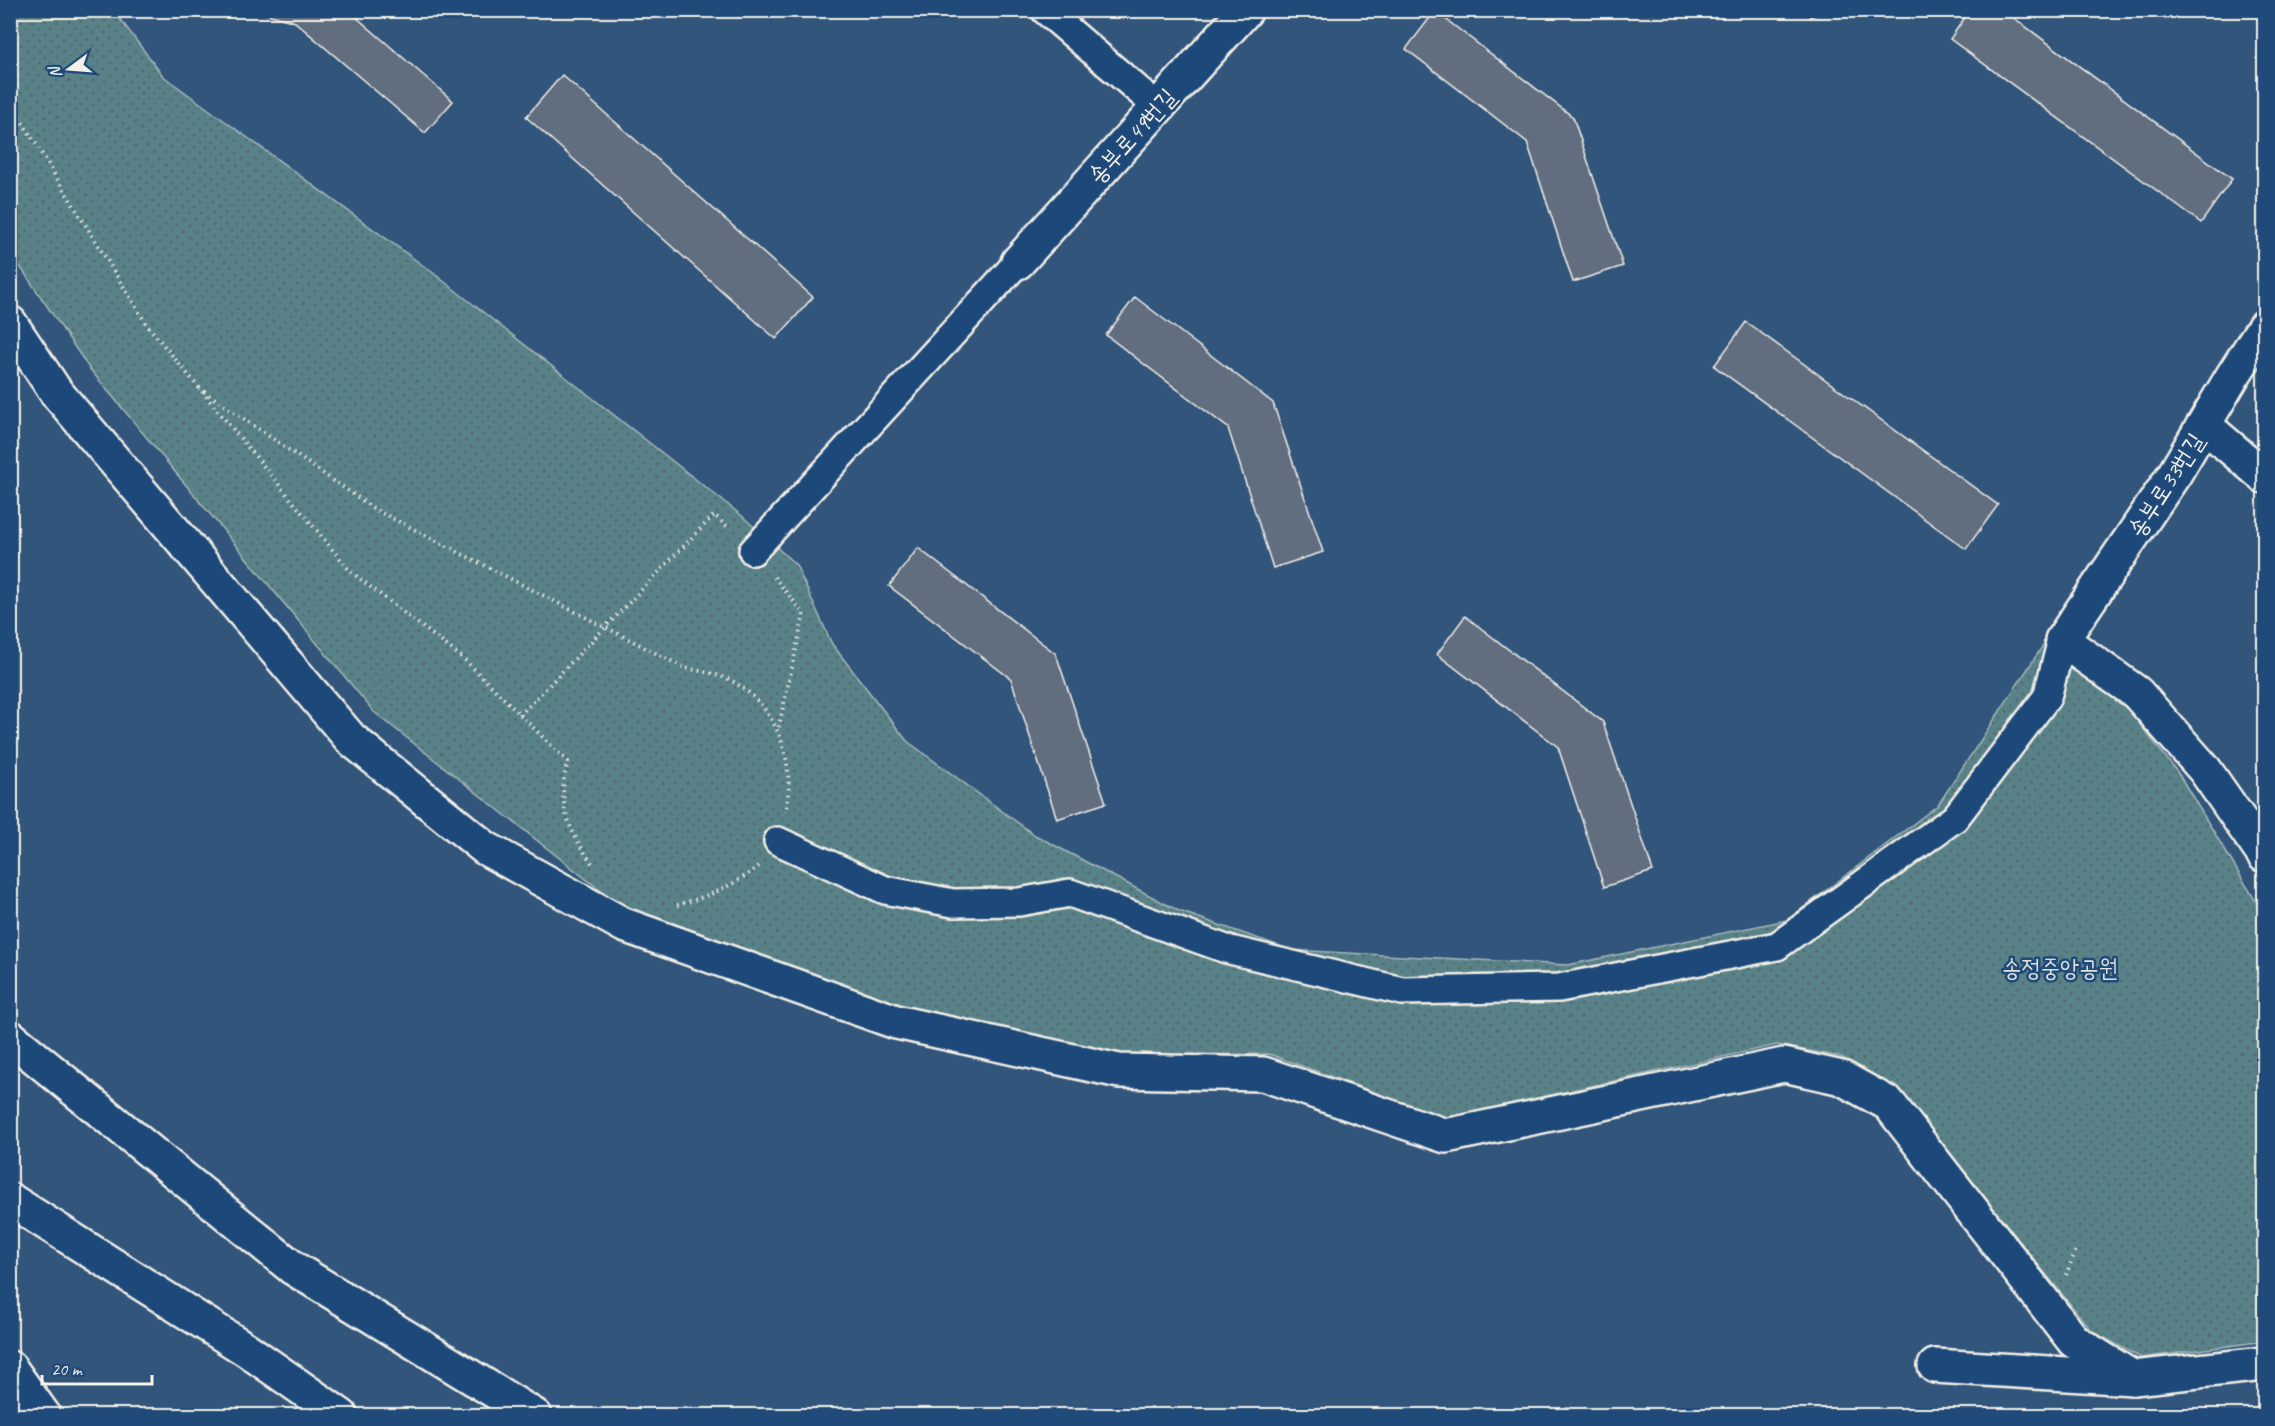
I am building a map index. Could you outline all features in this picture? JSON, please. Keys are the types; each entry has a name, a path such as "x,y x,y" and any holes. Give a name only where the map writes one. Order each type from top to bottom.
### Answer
{"main road":[{"name":"송부로49번길","path":"1018,262 1246,10"},
{"path":"10,323 56,392 351,739 485,848 624,925 896,1022 1119,1071 1263,1074 1446,1136 1784,1065 1842,1078 1888,1104 2074,1341 2133,1378"},
{"name":"송부로33번길","path":"2062,640 2175,473 2232,377 2265,327"},
{"path":"2205,425 2265,476"},
{"path":"2062,640 2137,693 2205,770 2265,855"},
{"path":"10,1037 293,1268 535,1416"},
{"path":"10,1200 246,1350 342,1416"},
{"path":"1935,1366 2133,1378 2265,1364"},
{"path":"10,1368 45,1416"}],"street":[{"path":"1045,10 1158,107"},
{"path":"753,551 1018,262"},
{"path":"778,841 885,890 953,903 1019,902 1070,893 1226,950 1402,991 1558,988 1777,946 1955,818 2047,697 2062,640"}],"path":[{"path":"10,102 147,326 351,572 464,659 568,762 562,780 565,811 576,841 601,872"},
{"path":"199,388 376,510 685,668 708,672 730,681 750,694 766,712 778,731 785,751 789,795 778,841 760,865 738,882 713,895 676,905 667,904"},
{"path":"520,715 714,515 753,551 804,614 778,731"}],"green space":[{"name":"송정중앙공원","path":"10,11 114,11 163,76 432,272 741,515 796,565 832,644 907,741 1033,834 1179,911 1291,950 1568,965 1787,920 1938,805 2046,641 2121,700 2178,773 2263,913 2264,1341 2141,1358 2092,1331 1895,1088 1841,1057 1777,1045 1445,1118 1269,1054 1122,1055 906,1009 628,912 374,712 89,368 11,253"}],"building":[{"path":"253,10 348,10 453,101 425,133 295,22"},
{"path":"1808,10 1831,10 1810,17"},
{"path":"1970,10 2003,10 2232,179 2201,223 1950,39"},
{"path":"1435,11 1573,117 1623,266 1573,282 1527,142 1406,49"},
{"path":"562,75 813,297 776,339 526,117"},
{"path":"1135,297 1273,403 1323,552 1273,568 1228,428 1106,335"},
{"path":"1746,322 1998,505 1966,549 1714,366"},
{"path":"918,548 1056,654 1106,803 1057,819 1011,679 889,586"},
{"path":"1465,616 1603,722 1653,871 1604,887 1558,747 1437,654"}]}
